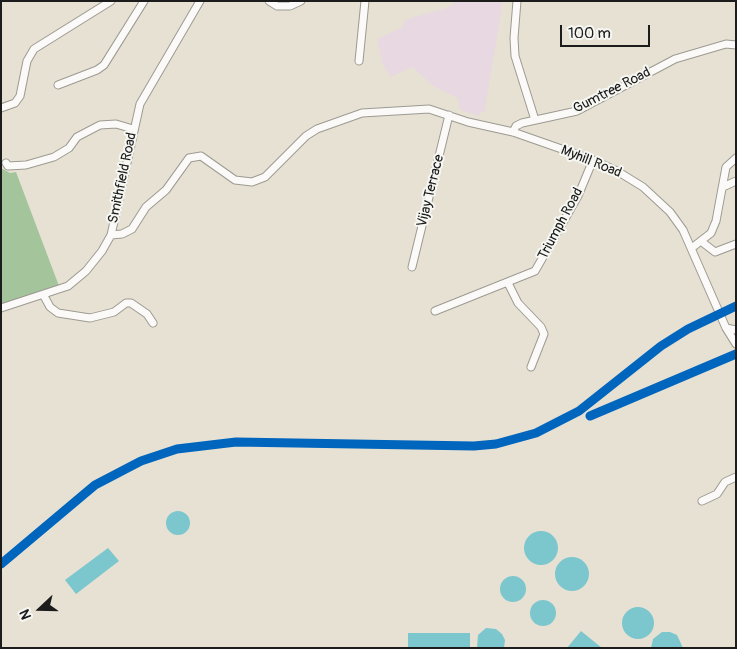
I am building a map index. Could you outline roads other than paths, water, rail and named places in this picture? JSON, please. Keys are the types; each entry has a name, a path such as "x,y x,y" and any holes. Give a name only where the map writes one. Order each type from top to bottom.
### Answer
{"street":[{"path":"1,108 15,103 20,96 27,61 34,49 111,1"},
{"path":"58,85 96,70 104,64 144,1"},
{"name":"Smithfield Road","path":"1,308 44,296 68,286 82,274 102,251 110,235 133,130 142,99 200,1"},
{"path":"269,1 277,6 290,6 301,1"},
{"path":"359,61 365,1"},
{"path":"517,1 514,38 515,56 535,120"},
{"name":"Gumtree Road","path":"512,132 519,125 577,111 675,59 726,44 736,45"},
{"path":"110,235 122,234 132,228 146,207 170,184 185,160 195,156 206,159 235,180 252,182 265,177 311,132 345,118 369,112 420,108 512,132"},
{"name":"Vijay Terrace","path":"412,267 449,115"},
{"path":"6,163 8,166 26,165 54,158 69,148 77,137 100,125 116,124 133,130"},
{"name":"Myhill Road","path":"512,132 593,160 631,178 652,194 677,220 692,247 726,328 736,344"},
{"path":"692,247 702,242 713,228 726,167 736,158"},
{"name":"Triumph Road","path":"435,311 508,284 531,274 538,268 578,196 593,160"},
{"path":"723,186 736,181"},
{"path":"702,242 716,252 736,244"},
{"path":"508,284 518,303 542,327 544,334 531,367"},
{"path":"44,296 50,307 58,313 90,318 114,312 126,303 131,303 147,314 153,323"},
{"path":"726,328 736,330"},
{"path":"702,501 714,495 725,482 736,477"}],"water":[{"path":"178,511 183,512 189,518 189,528 183,534 178,535 173,534 167,528 166,523 167,518 173,512"},
{"path":"541,531 553,536 558,548 553,560 541,565 529,560 524,548 529,536"},
{"path":"108,548 119,561 76,594 65,580"},
{"path":"572,557 579,558 584,562 588,567 588,581 584,586 579,590 572,591 565,590 560,586 556,581 555,574 556,567 560,562 565,558"},
{"path":"513,576 522,580 526,589 522,598 513,602 504,598 500,589 504,580"},
{"path":"543,600 552,604 556,613 552,622 543,626 534,622 530,613 534,604"},
{"path":"638,607 649,612 654,623 649,634 638,639 627,634 622,623 627,612"},
{"path":"486,628 496,629 502,634 505,640 504,648 477,648 478,635"},
{"path":"581,631 602,648 567,648"},
{"path":"662,632 670,632 677,635 683,648 651,648 653,639"},
{"path":"408,633 470,633 470,648 408,648"}]}
